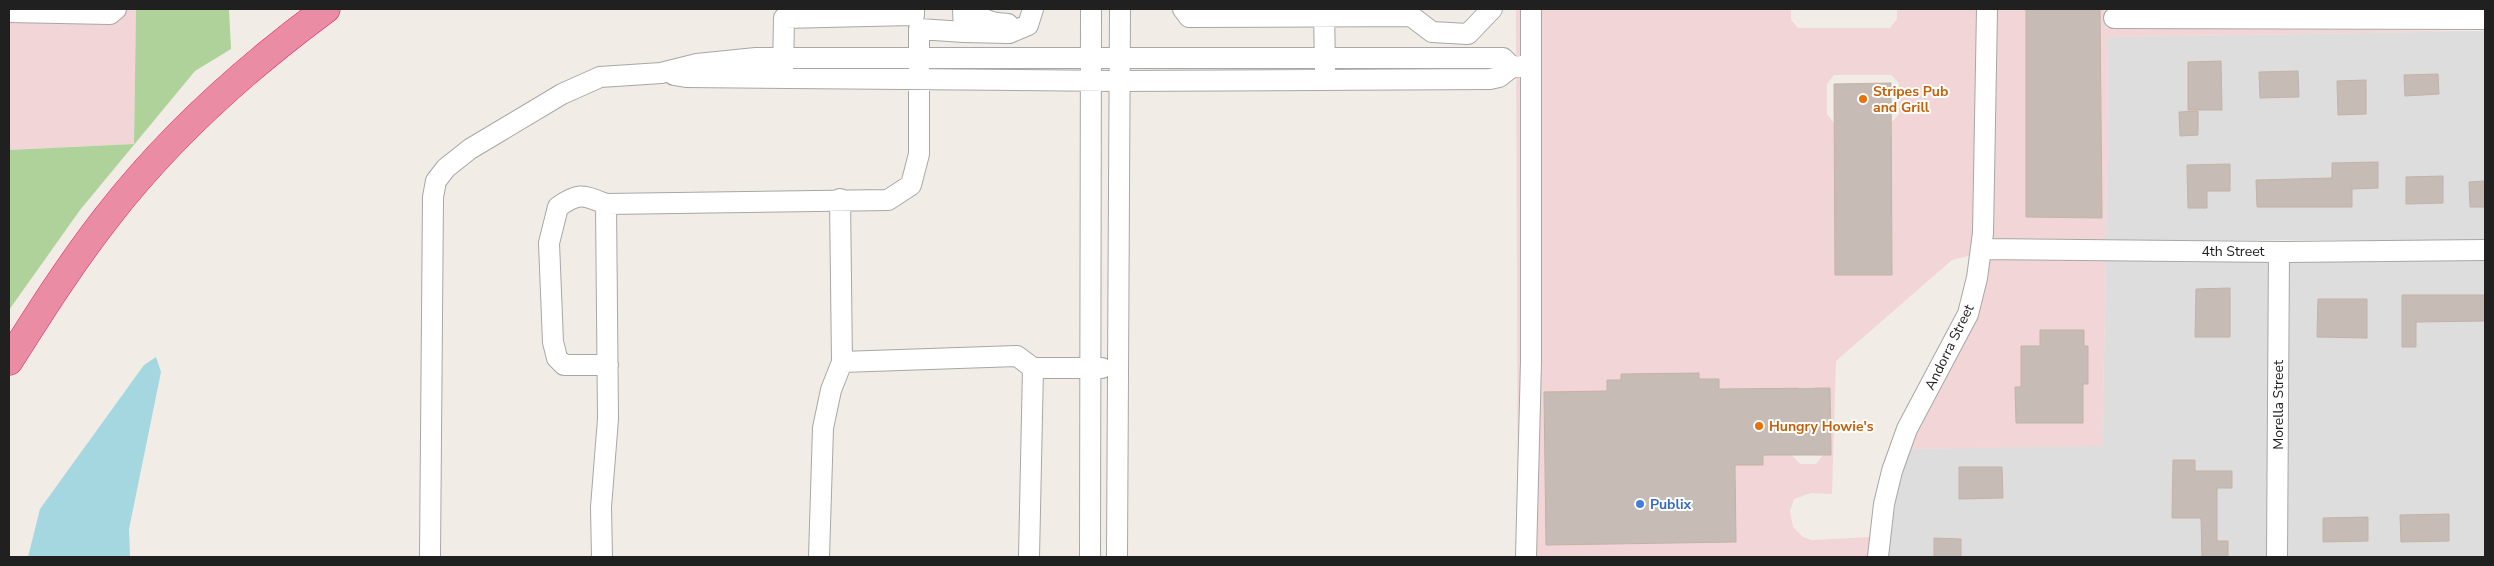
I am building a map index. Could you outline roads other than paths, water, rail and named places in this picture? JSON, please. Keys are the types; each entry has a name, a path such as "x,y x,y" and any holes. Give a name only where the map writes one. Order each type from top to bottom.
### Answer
{"highway":[{"path":"9,361 68,269 108,215 156,160 210,106 326,9"}],"street":[{"path":"9,12 110,14 116,9"},
{"path":"963,9 964,32"},
{"path":"973,9 981,18 993,23 1009,24 1018,20 1024,9"},
{"path":"783,78 784,18 867,12 916,17 964,32 1009,33 1028,25 1033,9"},
{"path":"1090,557 1091,9"},
{"path":"1117,557 1119,368 1118,90 1120,9"},
{"path":"1183,9 1189,17 1416,11 1428,18 1442,22 1465,22 1476,9"},
{"path":"1416,11 1432,32 1468,34 1492,9"},
{"path":"1526,557 1531,362 1521,66 1531,9"},
{"name":"Andorra Street","path":"1878,557 1884,504 1892,471 1907,429 1968,314 1977,278 1981,249 1988,9"},
{"path":"1324,13 1325,80"},
{"path":"608,364 564,365 557,358 553,342 549,243 558,207 571,197 582,195 606,204 840,199 888,200 911,185 919,154 920,58 916,17"},
{"path":"2114,18 2485,19"},
{"path":"430,557 433,197 436,181 446,168 470,149 562,94 600,77 661,72 729,59 1503,58 1521,66"},
{"path":"661,72 686,77 1091,80 1118,90 1325,80 1490,79 1499,77 1521,66"},
{"path":"819,557 823,428 831,390 842,362 840,199"},
{"path":"602,557 602,507 608,419 606,204"},
{"name":"4th Street","path":"1981,249 2279,252 2485,250"},
{"name":"Morella Street","path":"2278,557 2279,252"},
{"path":"842,362 1017,356 1033,368 1119,368"},
{"path":"1029,557 1033,368"}],"water":[{"path":"156,357 161,372 129,529 130,557 28,557 40,509 144,365"}],"place":[{"name":"Stripes Pub and Grill","path":"1863,99"},
{"name":"Hungry Howie's","path":"1759,426"},
{"name":"Publix","path":"1640,504"}]}
